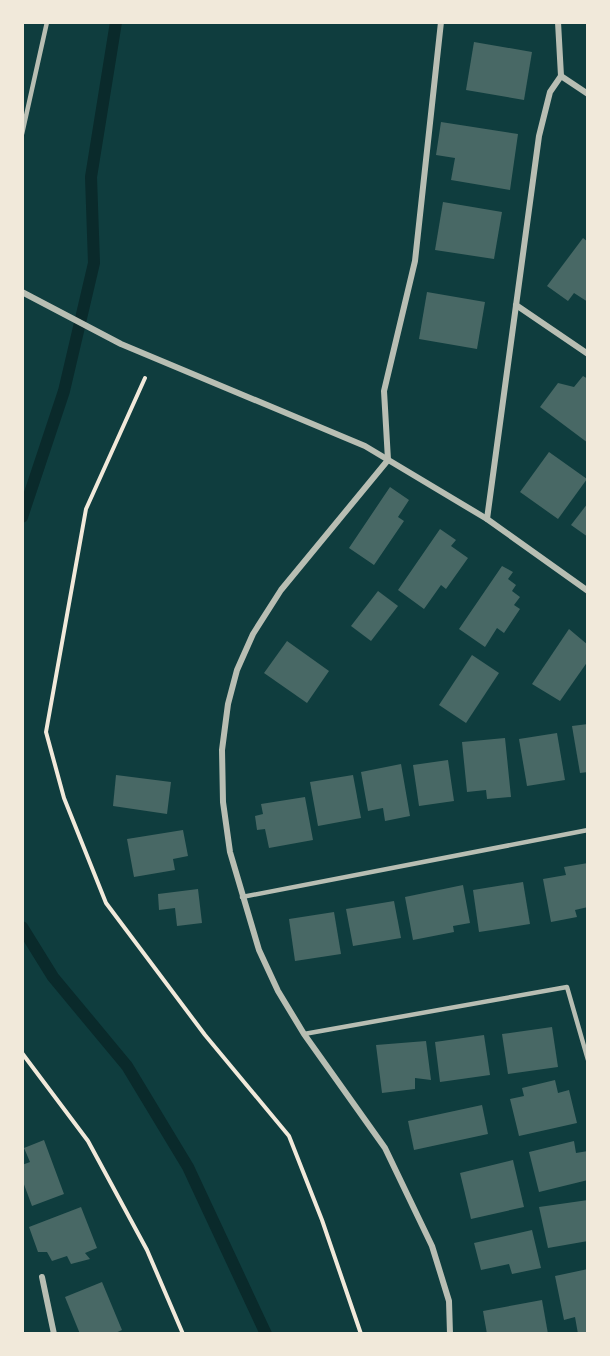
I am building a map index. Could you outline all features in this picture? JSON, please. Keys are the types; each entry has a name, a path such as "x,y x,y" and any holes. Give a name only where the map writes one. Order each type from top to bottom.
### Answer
{"street":[{"path":"441,22 415,261 384,391 388,460 280,590 253,634 237,670 228,704 222,750 222,771 223,802 230,852 242,897 264,960 278,991 304,1034 385,1148 432,1246 449,1301 450,1334"},
{"path":"487,519 539,136 550,92 561,76 558,22"},
{"path":"561,76 588,94"},
{"path":"22,292 121,344 365,446 487,519 588,591"},
{"path":"516,305 588,354"},
{"path":"42,1277 54,1334"}],"lane":[{"path":"22,134 47,22"},
{"path":"242,897 588,830"},
{"path":"304,1034 567,987 588,1060"}],"path":[{"path":"154,358 86,509 46,732 64,798 106,903 205,1035 290,1136 361,1334"},
{"path":"22,1053 88,1141 147,1250 183,1334"}],"building":[{"path":"474,42 532,52 524,100 466,90"},
{"path":"441,122 518,134 510,190 451,180 455,158 436,155"},
{"path":"443,202 502,212 494,259 435,250"},
{"path":"583,238 588,242 588,302 574,293 568,301 547,286"},
{"path":"427,292 485,302 477,349 419,339"},
{"path":"583,376 588,379 588,443 540,407 558,383 574,387"},
{"path":"549,452 587,479 558,519 520,492"},
{"path":"390,487 409,500 398,517 404,521 374,565 349,548"},
{"path":"588,503 588,537 571,525"},
{"path":"440,529 456,540 451,546 468,558 446,589 441,585 424,609 398,590"},
{"path":"502,566 513,572 508,579 516,585 512,591 520,597 514,605 520,609 504,633 497,628 485,647 459,629"},
{"path":"378,591 398,606 371,641 351,626"},
{"path":"569,629 588,645 588,661 560,701 532,684"},
{"path":"287,641 329,671 307,703 264,673"},
{"path":"472,655 499,673 466,723 439,705"},
{"path":"588,724 588,772 580,773 572,726"},
{"path":"557,733 565,780 527,786 519,739"},
{"path":"505,738 511,797 487,799 486,790 467,792 462,742"},
{"path":"448,760 454,801 419,806 413,765"},
{"path":"401,764 410,816 385,821 383,808 368,811 361,772"},
{"path":"116,775 171,782 167,814 113,806"},
{"path":"353,775 361,818 318,826 310,782"},
{"path":"305,797 313,840 269,848 265,829 257,830 255,816 263,814 261,804"},
{"path":"183,830 188,856 173,859 175,870 134,877 127,839"},
{"path":"588,863 588,907 575,910 577,917 551,922 543,879 566,875 564,867"},
{"path":"523,882 530,924 479,932 473,890"},
{"path":"463,885 470,923 453,926 454,932 413,940 405,897"},
{"path":"198,889 202,923 177,926 175,908 159,910 158,894"},
{"path":"394,901 401,938 353,946 346,909"},
{"path":"334,912 341,954 295,961 289,919"},
{"path":"552,1027 558,1067 508,1074 502,1034"},
{"path":"484,1035 490,1075 440,1082 435,1042"},
{"path":"426,1041 431,1080 415,1078 415,1089 382,1093 376,1045"},
{"path":"555,1080 558,1093 569,1090 577,1123 519,1136 510,1099 524,1096 522,1088"},
{"path":"482,1105 488,1134 414,1150 408,1121"},
{"path":"44,1140 64,1194 32,1206 22,1179 22,1165 30,1162 24,1148"},
{"path":"574,1141 576,1153 588,1151 588,1180 539,1192 529,1152"},
{"path":"513,1160 524,1207 471,1219 460,1173"},
{"path":"588,1200 588,1241 548,1248 539,1207"},
{"path":"81,1207 97,1248 85,1253 90,1259 71,1264 67,1256 52,1261 47,1252 38,1252 29,1227"},
{"path":"532,1230 541,1268 512,1274 509,1264 481,1270 474,1243"},
{"path":"588,1269 588,1334 578,1334 575,1317 564,1320 555,1276"},
{"path":"102,1282 122,1330 113,1334 80,1334 65,1297"},
{"path":"542,1300 548,1334 487,1334 483,1311"}],"waterway":[{"path":"22,517 64,391 94,263 91,177 116,22"},
{"path":"22,927 53,977 127,1066 188,1167 266,1334"}]}
